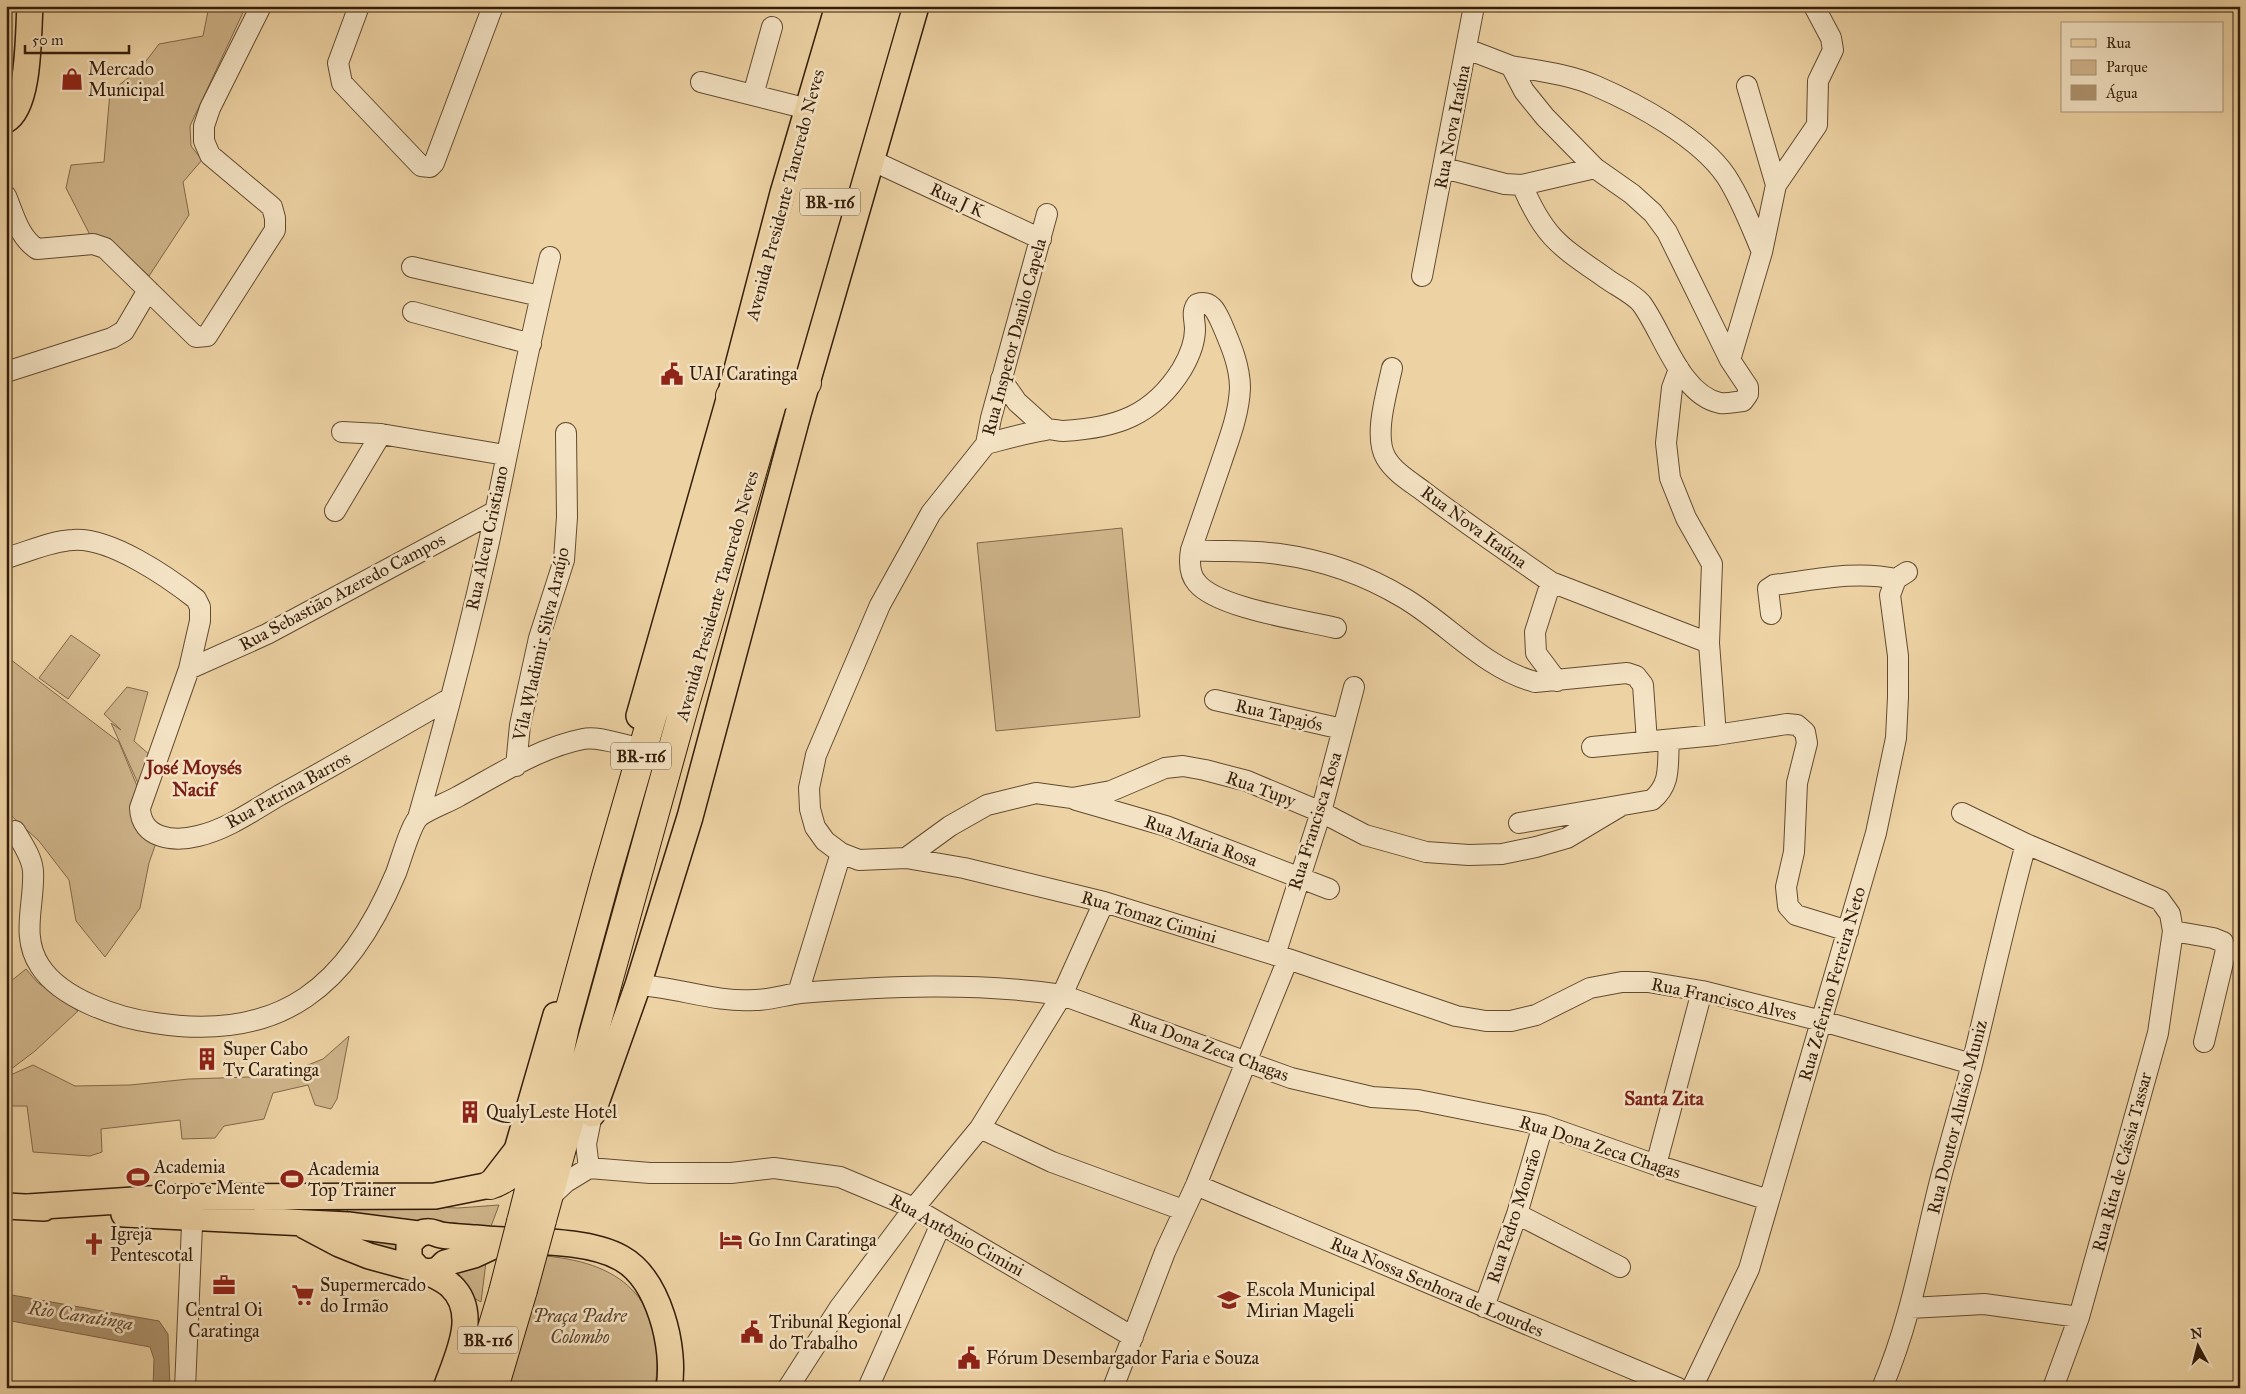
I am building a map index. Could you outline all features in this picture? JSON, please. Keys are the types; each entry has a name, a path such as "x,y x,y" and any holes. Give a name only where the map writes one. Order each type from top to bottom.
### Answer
{"highway":[{"name":"Avenida Presidente Tancredo Neves","path":"529,1220 581,1120 683,711 768,388 861,6"},
{"name":"Avenida Presidente Tancredo Neves","path":"494,1388 501,1362 513,1291 529,1220 540,1147 565,1026 610,861 652,717 768,388 887,6"},
{"path":"730,396 768,388 807,383"},
{"path":"490,1185 500,1182 540,1147"},
{"name":"Avenida Presidente Tancredo Neves","path":"474,1388 513,1291"},
{"path":"501,1362 507,1388"}],"main road":[{"path":"6,120 11,117 21,99 30,6"},
{"name":"Avenida Presidente Tancredo Neves","path":"490,1185 517,1150 523,1132 630,746 730,396 783,193 838,6"},
{"name":"Avenida Presidente Tancredo Neves","path":"581,1120 638,985 690,818 807,383 916,6"},
{"path":"17,1207 193,1207 342,1195 435,1196 490,1185"},
{"path":"342,1195 348,1225"},
{"path":"193,1207 299,1222 348,1225 429,1235 529,1220"},
{"path":"529,1220 534,1240 603,1251 622,1259 651,1290 663,1321 669,1348 671,1374 669,1388"},
{"path":"299,1222 339,1244 369,1256 431,1268 474,1254 529,1220"},
{"path":"429,1235 409,1245 409,1259 431,1268 449,1284 457,1292 465,1313 464,1331 446,1388"},
{"path":"429,1235 446,1243 449,1253 431,1268"}],"street":[{"path":"6,196 20,231 28,243 37,250 79,244 105,248 196,337 207,336 275,230 275,218 272,207 210,155 204,141 204,126 210,108 261,6"},
{"path":"359,6 340,58 339,74 342,83 421,166 430,167 434,163 493,6"},
{"name":"Rua Nova Itaúna","path":"1422,276 1474,6"},
{"path":"1730,360 1762,252 1776,186 1817,125 1818,81 1832,56 1831,38 1814,6"},
{"path":"753,95 772,27"},
{"path":"1467,49 1510,66 1556,74 1595,85 1675,128 1707,154 1725,175 1739,199 1762,252"},
{"path":"1510,66 1524,91 1545,118 1595,168 1632,194 1658,219 1730,360 1748,387 1748,394 1743,401 1721,403 1708,399 1694,387 1679,369 1640,302 1564,250 1546,231 1522,185"},
{"path":"701,82 808,109"},
{"path":"1746,86 1776,186"},
{"name":"Rua J K","path":"872,161 1041,239"},
{"path":"1444,168 1505,184 1522,185 1595,168"},
{"name":"Rua Inspetor Danilo Capela","path":"841,853 825,841 815,826 810,809 809,788 816,755 861,647 897,574 931,513 986,444 1001,379 1047,214"},
{"name":"Rua Alceu Cristiano","path":"9,829 28,855 33,869 29,914 32,946 39,965 52,982 67,992 106,1011 132,1020 194,1027 241,1023 270,1017 299,1002 342,968 358,946 376,914 418,818 489,542 505,455 550,257"},
{"path":"412,267 540,296"},
{"path":"6,372 112,338 124,331 148,290"},
{"path":"986,444 1047,429 1062,431 1106,425 1149,408 1166,391 1191,350 1195,330 1194,308 1202,302 1212,305 1236,360 1240,387 1234,426 1191,550 1189,564 1191,574 1196,583 1219,598 1257,610 1336,628"},
{"path":"413,312 531,344"},
{"name":"Rua Nova Itaúna","path":"1392,368 1382,429 1382,443 1386,458 1399,472 1433,499 1551,582 1709,643"},
{"path":"1679,369 1672,388 1666,443 1670,478 1686,518 1712,564 1709,643 1716,735"},
{"path":"1001,379 1017,402 1047,429"},
{"path":"342,432 381,434 505,455"},
{"name":"Vila Wladimir Silva Araújo","path":"516,766 520,725 539,638 564,560 567,517 566,433"},
{"path":"335,511 381,434"},
{"name":"Rua Sebastião Azeredo Campos","path":"188,669 267,634 494,512"},
{"name":"Rua Patrina Barros","path":"6,558 55,542 75,540 91,542 113,549 184,589 196,599 200,607 200,621 188,669 140,808 140,819 144,825 152,832 166,837 182,839 200,836 225,827 449,699"},
{"path":"1191,550 1278,554 1325,563 1364,576 1405,598 1484,657 1512,673 1535,682 1627,674 1636,676 1643,686 1647,742"},
{"name":"Rua Zeferino Ferreira Neto","path":"1692,1388 1749,1269 1876,833 1896,738 1898,656 1890,595 1902,576 1836,576 1774,585 1768,589 1767,594 1771,614"},
{"path":"1551,582 1535,632 1536,653 1556,681"},
{"name":"Rua Francisca Rosa","path":"1113,1388 1183,1210 1196,1186 1245,1061 1281,957 1299,877 1321,812 1354,686"},
{"name":"Rua Tapajós","path":"1215,700 1342,729"},
{"path":"1592,747 1716,735 1787,724 1797,726 1805,732 1807,743 1798,783 1794,852 1786,888 1786,902 1796,916 1848,931"},
{"path":"418,818 539,754 585,738 630,746"},
{"path":"1519,823 1652,800 1663,790 1667,779 1669,740"},
{"name":"Rua Tupy","path":"906,858 950,826 987,805 1036,793 1072,798 1111,791 1165,768 1183,766 1206,770 1247,782 1321,812 1365,835 1426,852 1469,855 1502,854 1536,847 1567,838 1619,806"},
{"name":"Rua Maria Rosa","path":"1072,798 1166,826 1329,889"},
{"path":"1962,813 2026,844 2160,900 2170,914 2173,931 2213,938 2223,942 2226,950 2204,1042"},
{"name":"Rua Doutor Aluísio Muniz","path":"1882,1388 1897,1354 1910,1308 1941,1178 1972,1064 2002,929 2026,844"},
{"path":"798,994 841,853"},
{"name":"Rua Tomaz Cimini","path":"841,853 859,860 906,858 964,868 1104,902 1281,957 1456,1016 1511,1021 1536,1015 1590,988"},
{"path":"788,1388 840,1307 914,1208 980,1128 1062,994 1104,902"},
{"name":"Rua Rita de Cássia Tassar","path":"2053,1388 2079,1317 2158,1033 2173,931"},
{"name":"Rua Francisco Alves","path":"1590,988 1622,982 1648,982 1702,991 1822,1021 1972,1064"},
{"name":"Rua Dona Zeca Chagas","path":"638,985 657,986 726,999 755,1000 798,994 929,986 1028,990 1062,994 1291,1078 1330,1089 1372,1097 1418,1100 1543,1125 1656,1165 1769,1200"},
{"path":"1656,1165 1702,991"},
{"path":"529,1220 566,1182 589,1168 581,1120"},
{"name":"Rua Pedro Mourão","path":"1484,1307 1517,1214 1543,1125"},
{"path":"980,1128 1052,1162 1183,1210"},
{"name":"Rua Antônio Cimini","path":"589,1168 650,1172 722,1173 774,1168 840,1177 914,1208 1132,1337"},
{"name":"Rua Nossa Senhora de Lourdes","path":"1196,1186 1678,1388"},
{"path":"185,1388 193,1207"},
{"path":"1517,1214 1620,1267"},
{"path":"868,1388 942,1224"},
{"path":"1910,1308 1984,1304 2079,1317"}],"green space":[{"path":"209,6 246,6 190,126 191,146 202,160 183,182 189,215 149,276 115,246 90,235 66,188 71,165 104,162 110,92 140,69 159,44 203,36"},
{"path":"896,6 906,6 802,375 793,371"},
{"path":"1122,528 1140,717 996,731 977,543"},
{"path":"71,635 100,655 68,699 39,678"},
{"path":"6,656 119,742 158,837 149,863 140,908 105,957 76,921 69,880 39,841 6,811"},
{"path":"127,687 148,692 134,741 151,756 141,790 111,723 121,730 104,714"},
{"path":"26,969 37,982 78,1011 35,1051 6,1073 6,985"},
{"path":"349,1036 337,1099 331,1109 315,1105 308,1085 273,1093 264,1119 224,1126 215,1138 182,1139 180,1120 101,1129 102,1152 90,1156 33,1152 27,1106 6,1106 6,1077 33,1065 75,1086 130,1085 189,1079 280,1076 323,1059"},
{"path":"345,1204 458,1208 499,1205 490,1229 455,1223 350,1218"},
{"path":"331,1232 399,1237 400,1258"},
{"path":"487,1254 481,1302 463,1292 451,1271"},
{"name":"Praça Padre Colombo","path":"545,1256 574,1260 598,1268 619,1279 635,1293 647,1311 654,1333 657,1358 655,1388 510,1388 512,1368"}],"water":[{"name":"Rio Caratinga","path":"6,1294 159,1321 168,1334 170,1388 153,1388 154,1359 150,1347 6,1320"}],"place":[{"name":"Mercado Municipal","path":"72,79"},
{"name":"UAI Caratinga","path":"672,374"},
{"name":"Super Cabo Tv Caratinga","path":"207,1059"},
{"name":"QualyLeste Hotel","path":"470,1112"},
{"name":"Academia Corpo e Mente","path":"138,1177"},
{"name":"Academia Top Trainer","path":"292,1179"},
{"name":"Go Inn Caratinga","path":"731,1240"},
{"name":"Igreja Pentescotal","path":"94,1244"},
{"name":"Central Oi Caratinga","path":"224,1285"},
{"name":"Supermercado do Irmão","path":"303,1295"},
{"name":"Escola Municipal Mirian Mageli","path":"1229,1300"},
{"name":"Tribunal Regional do Trabalho","path":"752,1332"},
{"name":"Fórum Desembargador Faria e Souza","path":"969,1358"}],"district":[{"name":"José Moysés Nacif","path":"194,778"},
{"name":"Santa Zita","path":"1664,1098"}]}
